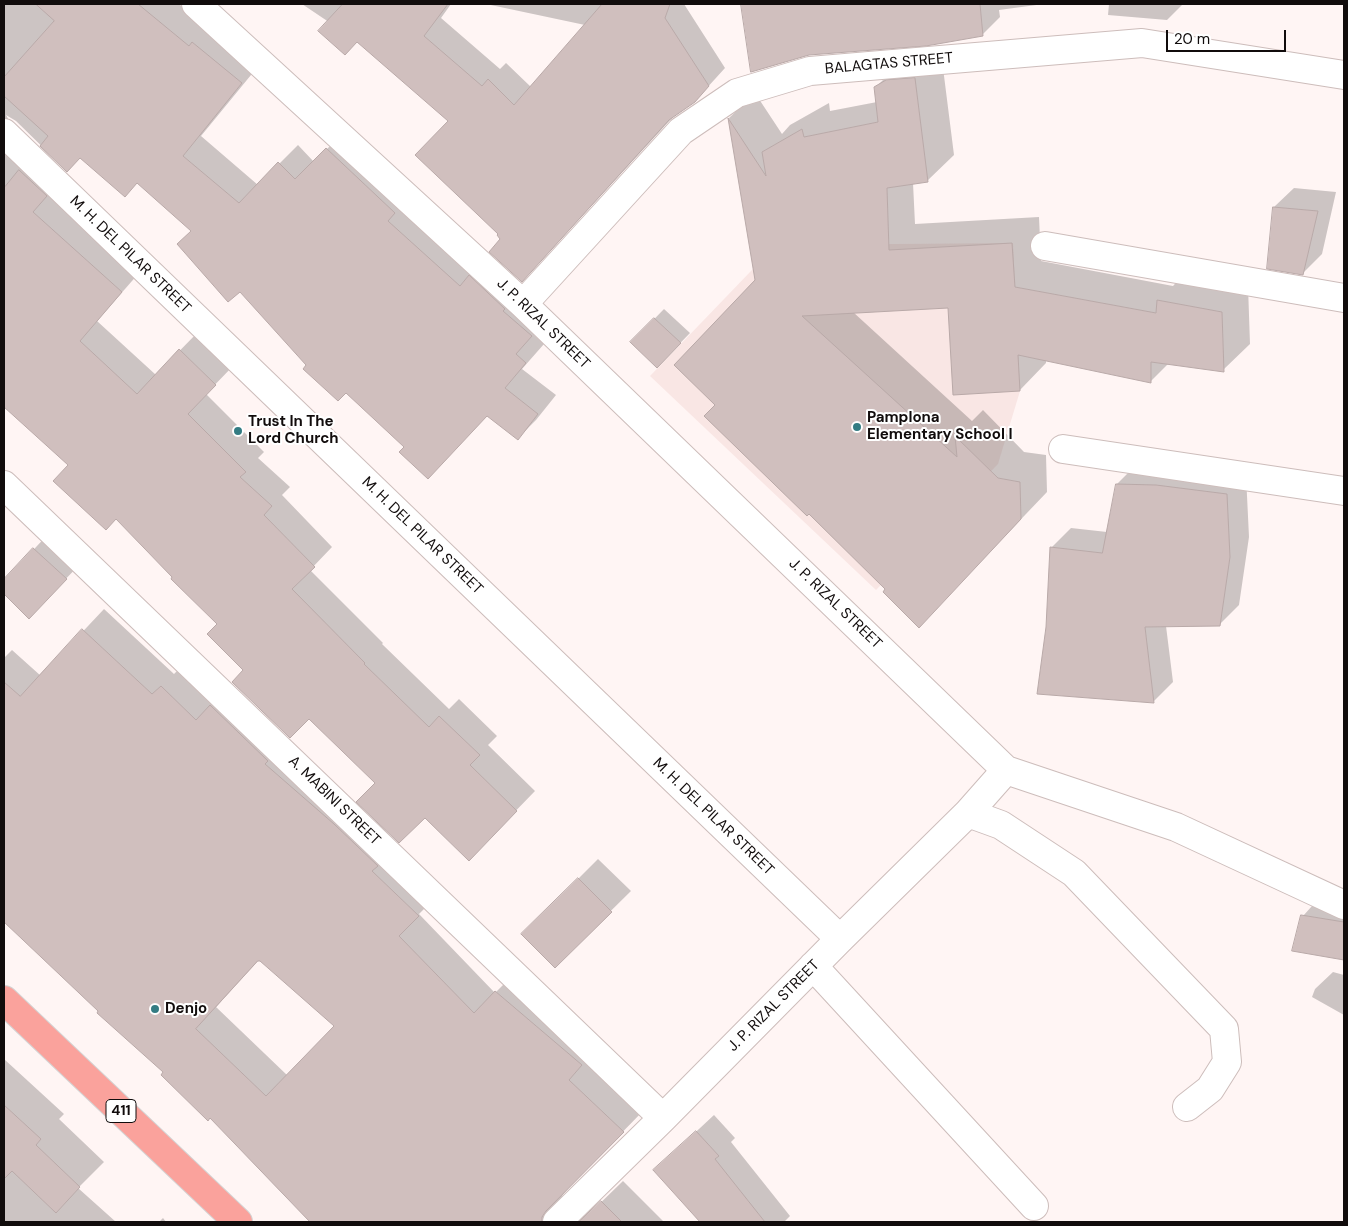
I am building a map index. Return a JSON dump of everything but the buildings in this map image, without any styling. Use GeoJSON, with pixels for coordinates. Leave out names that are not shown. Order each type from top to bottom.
{"type":"FeatureCollection","features":[{"type":"Feature","properties":{"kind":"highway","name":"411"},"geometry":{"type":"LineString","coordinates":[[4,1000],[238,1222]]}},
{"type":"Feature","properties":{"kind":"street","name":"J. P. RIZAL STREET"},"geometry":{"type":"LineString","coordinates":[[196,4],[523,304],[1006,770],[968,813],[813,966],[664,1118],[556,1222]]}},
{"type":"Feature","properties":{"kind":"street","name":"BALAGTAS STREET"},"geometry":{"type":"LineString","coordinates":[[523,304],[681,131],[737,93],[810,71],[1142,43],[1344,75]]}},
{"type":"Feature","properties":{"kind":"street","name":"M. H. DEL PILAR STREET"},"geometry":{"type":"LineString","coordinates":[[4,133],[840,939]]}},
{"type":"Feature","properties":{"kind":"street"},"geometry":{"type":"LineString","coordinates":[[1045,246],[1344,298]]}},
{"type":"Feature","properties":{"kind":"street"},"geometry":{"type":"LineString","coordinates":[[1063,449],[1344,491]]}},
{"type":"Feature","properties":{"kind":"street","name":"A. MABINI STREET"},"geometry":{"type":"LineString","coordinates":[[4,485],[664,1118]]}},
{"type":"Feature","properties":{"kind":"street"},"geometry":{"type":"LineString","coordinates":[[1006,770],[1176,827],[1344,904]]}},
{"type":"Feature","properties":{"kind":"street"},"geometry":{"type":"LineString","coordinates":[[968,813],[1001,825],[1074,872],[1224,1029],[1227,1062],[1210,1089],[1187,1107]]}},
{"type":"Feature","properties":{"kind":"street"},"geometry":{"type":"LineString","coordinates":[[813,966],[1034,1206]]}},
{"type":"Feature","properties":{"kind":"shaded area","name":"Pamplona Elementary School I"},"geometry":{"type":"Polygon","coordinates":[[[1013,243],[1020,391],[998,464],[876,590],[650,376],[776,245],[1013,243]]]}},
{"type":"Feature","properties":{"kind":"place","name":"Pamplona Elementary School I"},"geometry":{"type":"Point","coordinates":[857,427]}},
{"type":"Feature","properties":{"kind":"place","name":"Trust In The Lord Church"},"geometry":{"type":"Point","coordinates":[238,431]}},
{"type":"Feature","properties":{"kind":"place","name":"Denjo"},"geometry":{"type":"Point","coordinates":[155,1009]}}]}
